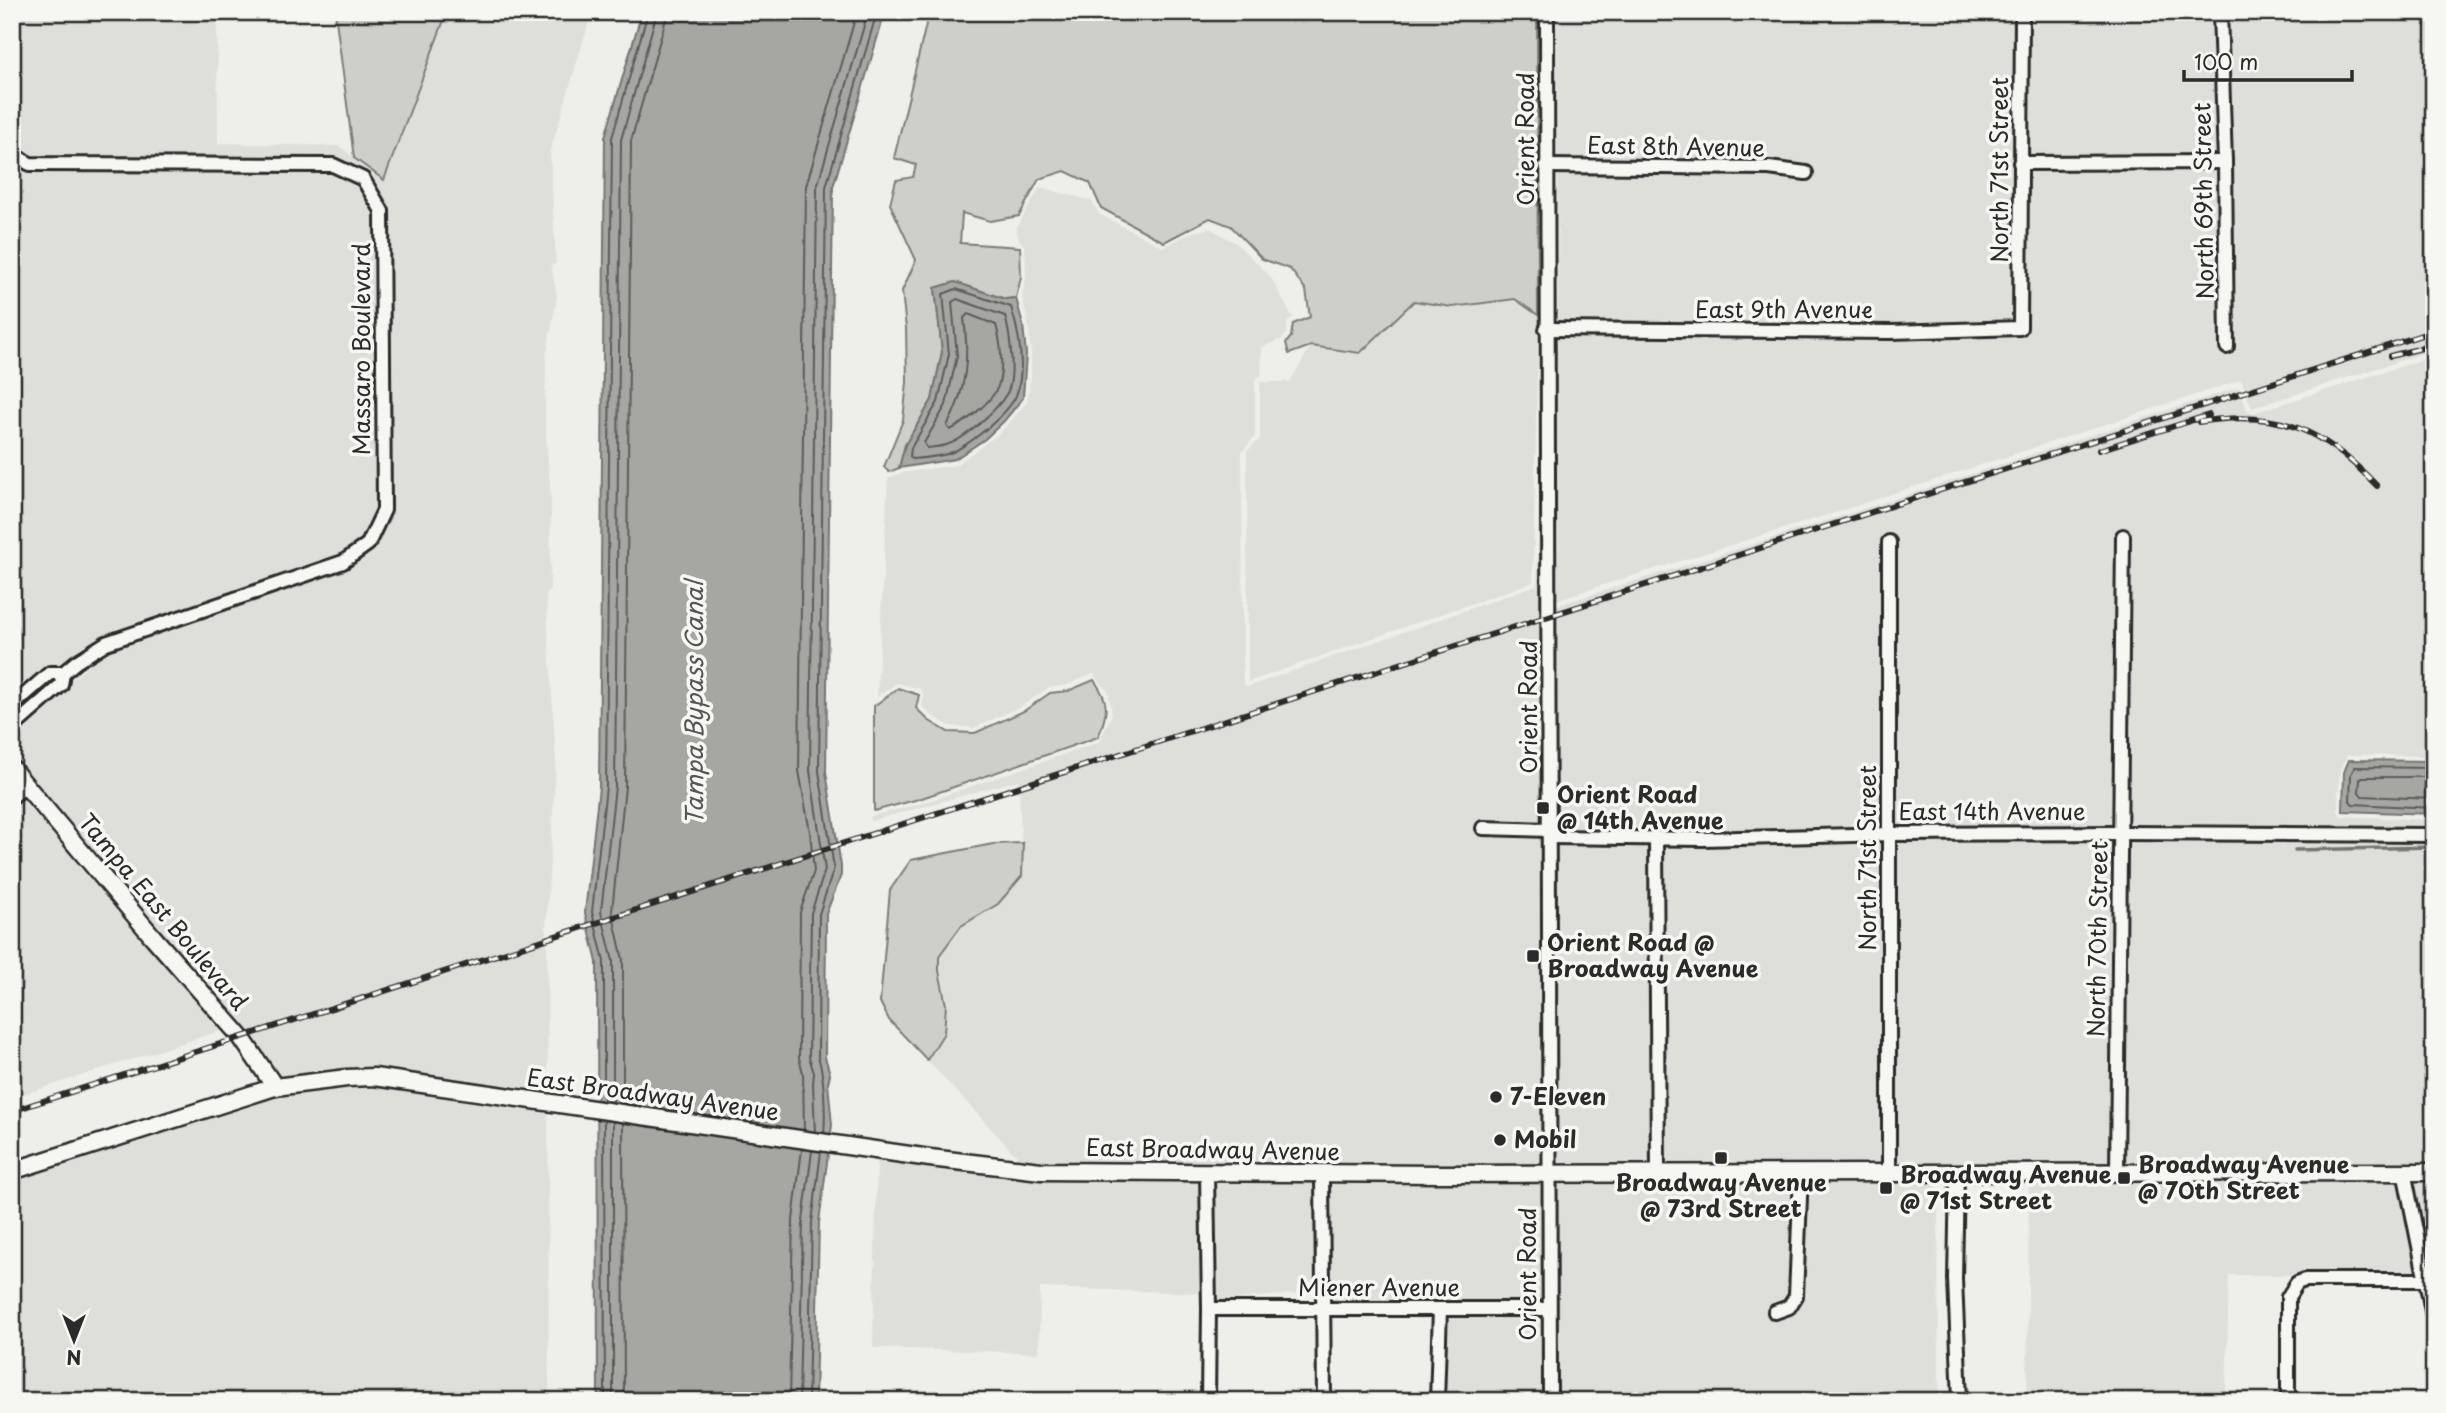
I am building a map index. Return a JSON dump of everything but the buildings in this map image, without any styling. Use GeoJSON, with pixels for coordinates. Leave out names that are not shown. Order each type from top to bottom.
{"type":"FeatureCollection","features":[{"type":"Feature","properties":{"kind":"main road","name":"Tampa East Boulevard"},"geometry":{"type":"LineString","coordinates":[[12,769],[241,1037],[275,1087]]}},
{"type":"Feature","properties":{"kind":"main road","name":"East Broadway Avenue"},"geometry":{"type":"LineString","coordinates":[[12,1171],[275,1087],[374,1077],[847,1146],[1041,1171],[1322,1174],[2434,1172]]}},
{"type":"Feature","properties":{"kind":"street","name":"Orient Road"},"geometry":{"type":"LineString","coordinates":[[1547,12],[1550,1401]]}},
{"type":"Feature","properties":{"kind":"street","name":"North 71st Street"},"geometry":{"type":"LineString","coordinates":[[2021,328],[2022,12]]}},
{"type":"Feature","properties":{"kind":"street","name":"North 69th Street"},"geometry":{"type":"LineString","coordinates":[[2220,12],[2227,347]]}},
{"type":"Feature","properties":{"kind":"street","name":"Massaro Boulevard"},"geometry":{"type":"LineString","coordinates":[[12,154],[30,164],[333,165],[363,179],[382,211],[384,510],[368,544],[343,562],[106,643],[63,673],[50,673],[12,706]]}},
{"type":"Feature","properties":{"kind":"street"},"geometry":{"type":"LineString","coordinates":[[2020,163],[2225,162]]}},
{"type":"Feature","properties":{"kind":"street","name":"East 8th Avenue"},"geometry":{"type":"LineString","coordinates":[[1546,166],[1769,168],[1805,173]]}},
{"type":"Feature","properties":{"kind":"street","name":"East 9th Avenue"},"geometry":{"type":"LineString","coordinates":[[1546,329],[1891,332],[2021,328]]}},
{"type":"Feature","properties":{"kind":"street","name":"North 70th Street"},"geometry":{"type":"LineString","coordinates":[[2117,1174],[2123,536]]}},
{"type":"Feature","properties":{"kind":"street","name":"North 71st Street"},"geometry":{"type":"LineString","coordinates":[[1889,542],[1889,1173]]}},
{"type":"Feature","properties":{"kind":"street","name":"Massaro Boulevard"},"geometry":{"type":"LineString","coordinates":[[12,728],[61,685],[63,673]]}},
{"type":"Feature","properties":{"kind":"street"},"geometry":{"type":"LineString","coordinates":[[12,797],[26,785]]}},
{"type":"Feature","properties":{"kind":"street","name":"East 14th Avenue"},"geometry":{"type":"LineString","coordinates":[[1483,828],[1702,839],[1890,834],[2434,835]]}},
{"type":"Feature","properties":{"kind":"street"},"geometry":{"type":"LineString","coordinates":[[1656,838],[1658,1174]]}},
{"type":"Feature","properties":{"kind":"street"},"geometry":{"type":"LineString","coordinates":[[2404,1171],[2434,1321]]}},
{"type":"Feature","properties":{"kind":"street"},"geometry":{"type":"LineString","coordinates":[[1207,1172],[1208,1401]]}},
{"type":"Feature","properties":{"kind":"street"},"geometry":{"type":"LineString","coordinates":[[1775,1312],[1789,1307],[1797,1296],[1801,1173]]}},
{"type":"Feature","properties":{"kind":"street"},"geometry":{"type":"LineString","coordinates":[[1322,1174],[1324,1401]]}},
{"type":"Feature","properties":{"kind":"street"},"geometry":{"type":"LineString","coordinates":[[1957,1174],[1955,1279],[1960,1401]]}},
{"type":"Feature","properties":{"kind":"street"},"geometry":{"type":"LineString","coordinates":[[2288,1401],[2288,1297],[2297,1283],[2305,1280],[2424,1280]]}},
{"type":"Feature","properties":{"kind":"street","name":"Miener Avenue"},"geometry":{"type":"LineString","coordinates":[[1209,1309],[1549,1309]]}},
{"type":"Feature","properties":{"kind":"street"},"geometry":{"type":"LineString","coordinates":[[1437,1401],[1440,1309]]}},
{"type":"Feature","properties":{"kind":"shaded area"},"geometry":{"type":"Polygon","coordinates":[[[12,12],[217,12],[218,143],[339,146],[384,180],[447,12],[592,12],[550,152],[556,264],[551,265],[557,296],[546,358],[545,418],[551,502],[550,589],[546,595],[556,761],[546,930],[548,1096],[391,1074],[279,1080],[12,760],[12,730],[108,649],[345,568],[371,549],[389,513],[387,208],[368,175],[333,158],[31,157],[12,147],[12,12]]]}},
{"type":"Feature","properties":{"kind":"shaded area"},"geometry":{"type":"Polygon","coordinates":[[[335,12],[447,12],[384,180],[354,158],[335,12]]]}},
{"type":"Feature","properties":{"kind":"shaded area"},"geometry":{"type":"Polygon","coordinates":[[[929,12],[1537,12],[1538,315],[1515,299],[1452,307],[1414,301],[1360,353],[1311,346],[1289,354],[1286,343],[1291,337],[1293,324],[1310,317],[1306,290],[1290,269],[1262,259],[1231,226],[1210,218],[1164,242],[1101,208],[1090,183],[1065,171],[1039,179],[1019,216],[990,221],[962,213],[960,243],[1020,247],[1021,277],[1016,298],[1005,299],[955,282],[935,288],[942,352],[932,400],[905,445],[899,468],[889,472],[884,467],[903,420],[907,382],[902,291],[916,260],[890,204],[896,180],[913,177],[916,165],[894,158],[929,12]]]}},
{"type":"Feature","properties":{"kind":"shaded area"},"geometry":{"type":"Polygon","coordinates":[[[1557,12],[2434,12],[2434,350],[2252,408],[2241,380],[1840,511],[1549,602],[1558,325],[1557,12]]]}},
{"type":"Feature","properties":{"kind":"shaded area"},"geometry":{"type":"Polygon","coordinates":[[[12,161],[30,170],[332,171],[359,184],[376,213],[378,508],[363,539],[341,556],[104,637],[12,714],[12,161]]]}},
{"type":"Feature","properties":{"kind":"shaded area"},"geometry":{"type":"Polygon","coordinates":[[[1040,187],[1092,201],[1099,214],[1163,247],[1193,232],[1209,228],[1236,243],[1270,276],[1293,318],[1288,321],[1286,334],[1282,339],[1262,347],[1261,376],[1257,377],[1255,382],[1255,437],[1242,451],[1243,682],[1247,687],[1537,585],[1541,441],[1544,823],[1478,822],[1478,834],[1544,836],[1543,1168],[1207,1166],[1206,1162],[1070,1165],[1023,1163],[927,1060],[944,1033],[946,1005],[939,971],[939,956],[961,926],[998,904],[1022,876],[1019,780],[871,821],[871,816],[920,804],[1099,742],[1112,714],[1108,691],[1093,674],[1067,685],[1048,688],[1022,706],[974,728],[950,726],[931,715],[922,706],[924,695],[920,689],[897,683],[877,697],[888,478],[901,473],[956,465],[1000,433],[1027,402],[1031,353],[1022,296],[1026,277],[1025,247],[1016,229],[1040,187]]]}},
{"type":"Feature","properties":{"kind":"shaded area"},"geometry":{"type":"Polygon","coordinates":[[[1515,299],[1538,315],[1533,582],[1248,682],[1247,451],[1260,439],[1260,382],[1290,382],[1311,346],[1360,353],[1414,301],[1452,307],[1515,299]]]}},
{"type":"Feature","properties":{"kind":"shaded area"},"geometry":{"type":"Polygon","coordinates":[[[2434,356],[2434,756],[2347,755],[2340,770],[2338,811],[2341,816],[2434,820],[2434,829],[2127,826],[2129,530],[2118,530],[2115,826],[1895,827],[1895,536],[1884,536],[1884,827],[1702,832],[1556,830],[1555,606],[2239,387],[2248,412],[2253,413],[2434,356]]]}},
{"type":"Feature","properties":{"kind":"shaded area"},"geometry":{"type":"Polygon","coordinates":[[[1094,680],[1103,695],[1106,708],[1098,737],[919,799],[874,811],[874,706],[898,688],[919,695],[916,708],[928,720],[948,732],[975,733],[1024,711],[1050,693],[1068,691],[1094,680]]]}},
{"type":"Feature","properties":{"kind":"shaded area"},"geometry":{"type":"Polygon","coordinates":[[[25,794],[226,1029],[12,1098],[12,805],[25,794]]]}},
{"type":"Feature","properties":{"kind":"shaded area"},"geometry":{"type":"Polygon","coordinates":[[[2115,839],[2111,1168],[1895,1166],[1895,840],[2115,839]]]}},
{"type":"Feature","properties":{"kind":"shaded area"},"geometry":{"type":"Polygon","coordinates":[[[2127,839],[2434,842],[2434,1165],[2408,1163],[2122,1168],[2127,839]]]}},
{"type":"Feature","properties":{"kind":"shaded area"},"geometry":{"type":"Polygon","coordinates":[[[1884,840],[1884,1166],[1664,1168],[1662,844],[1884,840]]]}},
{"type":"Feature","properties":{"kind":"shaded area"},"geometry":{"type":"Polygon","coordinates":[[[1023,843],[1022,876],[998,904],[961,926],[939,956],[939,971],[946,1005],[944,1033],[927,1060],[889,1020],[880,1002],[890,890],[911,860],[993,844],[1023,843]]]}},
{"type":"Feature","properties":{"kind":"shaded area"},"geometry":{"type":"Polygon","coordinates":[[[1556,843],[1650,844],[1652,1168],[1554,1168],[1556,843]]]}},
{"type":"Feature","properties":{"kind":"shaded area"},"geometry":{"type":"Polygon","coordinates":[[[374,1084],[548,1109],[549,1401],[12,1401],[12,1178],[273,1095],[374,1084]]]}},
{"type":"Feature","properties":{"kind":"shaded area"},"geometry":{"type":"Polygon","coordinates":[[[877,1157],[1201,1179],[1203,1293],[1040,1288],[1039,1353],[873,1348],[877,1157]]]}},
{"type":"Feature","properties":{"kind":"shaded area"},"geometry":{"type":"Polygon","coordinates":[[[2399,1177],[2417,1274],[2229,1275],[2226,1401],[2027,1401],[2029,1180],[2399,1177]]]}},
{"type":"Feature","properties":{"kind":"shaded area"},"geometry":{"type":"Polygon","coordinates":[[[2411,1178],[2434,1178],[2434,1276],[2430,1276],[2411,1178]]]}},
{"type":"Feature","properties":{"kind":"shaded area"},"geometry":{"type":"Polygon","coordinates":[[[1213,1179],[1316,1181],[1319,1303],[1315,1303],[1314,1292],[1215,1301],[1213,1179]]]}},
{"type":"Feature","properties":{"kind":"shaded area"},"geometry":{"type":"Polygon","coordinates":[[[1795,1180],[1791,1294],[1785,1302],[1768,1308],[1772,1320],[1791,1314],[1802,1297],[1807,1180],[1938,1180],[1939,1401],[1556,1401],[1554,1181],[1795,1180]]]}},
{"type":"Feature","properties":{"kind":"shaded area"},"geometry":{"type":"Polygon","coordinates":[[[1328,1181],[1543,1181],[1543,1303],[1330,1303],[1328,1181]]]}},
{"type":"Feature","properties":{"kind":"shaded area"},"geometry":{"type":"Polygon","coordinates":[[[1445,1316],[1543,1316],[1544,1401],[1443,1401],[1445,1316]]]}},
{"type":"Feature","properties":{"kind":"water","name":"Tampa Bypass Canal"},"geometry":{"type":"Polygon","coordinates":[[[642,12],[885,12],[833,187],[826,772],[841,875],[826,914],[825,1057],[830,1074],[828,1083],[832,1125],[819,1222],[815,1401],[598,1401],[597,962],[585,913],[599,787],[605,137],[642,12]]]}},
{"type":"Feature","properties":{"kind":"water"},"geometry":{"type":"Polygon","coordinates":[[[955,282],[1005,299],[1016,298],[1023,325],[1026,354],[1023,398],[985,439],[955,459],[899,468],[905,445],[932,400],[942,352],[935,288],[955,282]]]}},
{"type":"Feature","properties":{"kind":"water"},"geometry":{"type":"Polygon","coordinates":[[[2349,760],[2434,761],[2434,814],[2343,811],[2344,772],[2349,760]]]}},
{"type":"Feature","properties":{"kind":"waterway"},"geometry":{"type":"LineString","coordinates":[[2295,850],[2434,847]]}},
{"type":"Feature","properties":{"kind":"railway"},"geometry":{"type":"LineString","coordinates":[[12,1111],[2434,331]]}},
{"type":"Feature","properties":{"kind":"railway"},"geometry":{"type":"LineString","coordinates":[[2390,356],[2434,345]]}},
{"type":"Feature","properties":{"kind":"railway"},"geometry":{"type":"LineString","coordinates":[[2099,450],[2209,415]]}},
{"type":"Feature","properties":{"kind":"railway"},"geometry":{"type":"LineString","coordinates":[[2199,422],[2253,419],[2297,428],[2338,450],[2377,486]]}},
{"type":"Feature","properties":{"kind":"place","name":"Orient Road @ 14th Avenue"},"geometry":{"type":"Point","coordinates":[1543,808]}},
{"type":"Feature","properties":{"kind":"place","name":"Orient Road @ Broadway Avenue"},"geometry":{"type":"Point","coordinates":[1533,956]}},
{"type":"Feature","properties":{"kind":"place","name":"7-Eleven"},"geometry":{"type":"Point","coordinates":[1496,1097]}},
{"type":"Feature","properties":{"kind":"place","name":"Mobil"},"geometry":{"type":"Point","coordinates":[1500,1140]}},
{"type":"Feature","properties":{"kind":"place","name":"Broadway Avenue @ 73rd Street"},"geometry":{"type":"Point","coordinates":[1721,1158]}},
{"type":"Feature","properties":{"kind":"place","name":"Broadway Avenue @ 70th Street"},"geometry":{"type":"Point","coordinates":[2124,1178]}},
{"type":"Feature","properties":{"kind":"place","name":"Broadway Avenue @ 71st Street"},"geometry":{"type":"Point","coordinates":[1886,1188]}}]}
